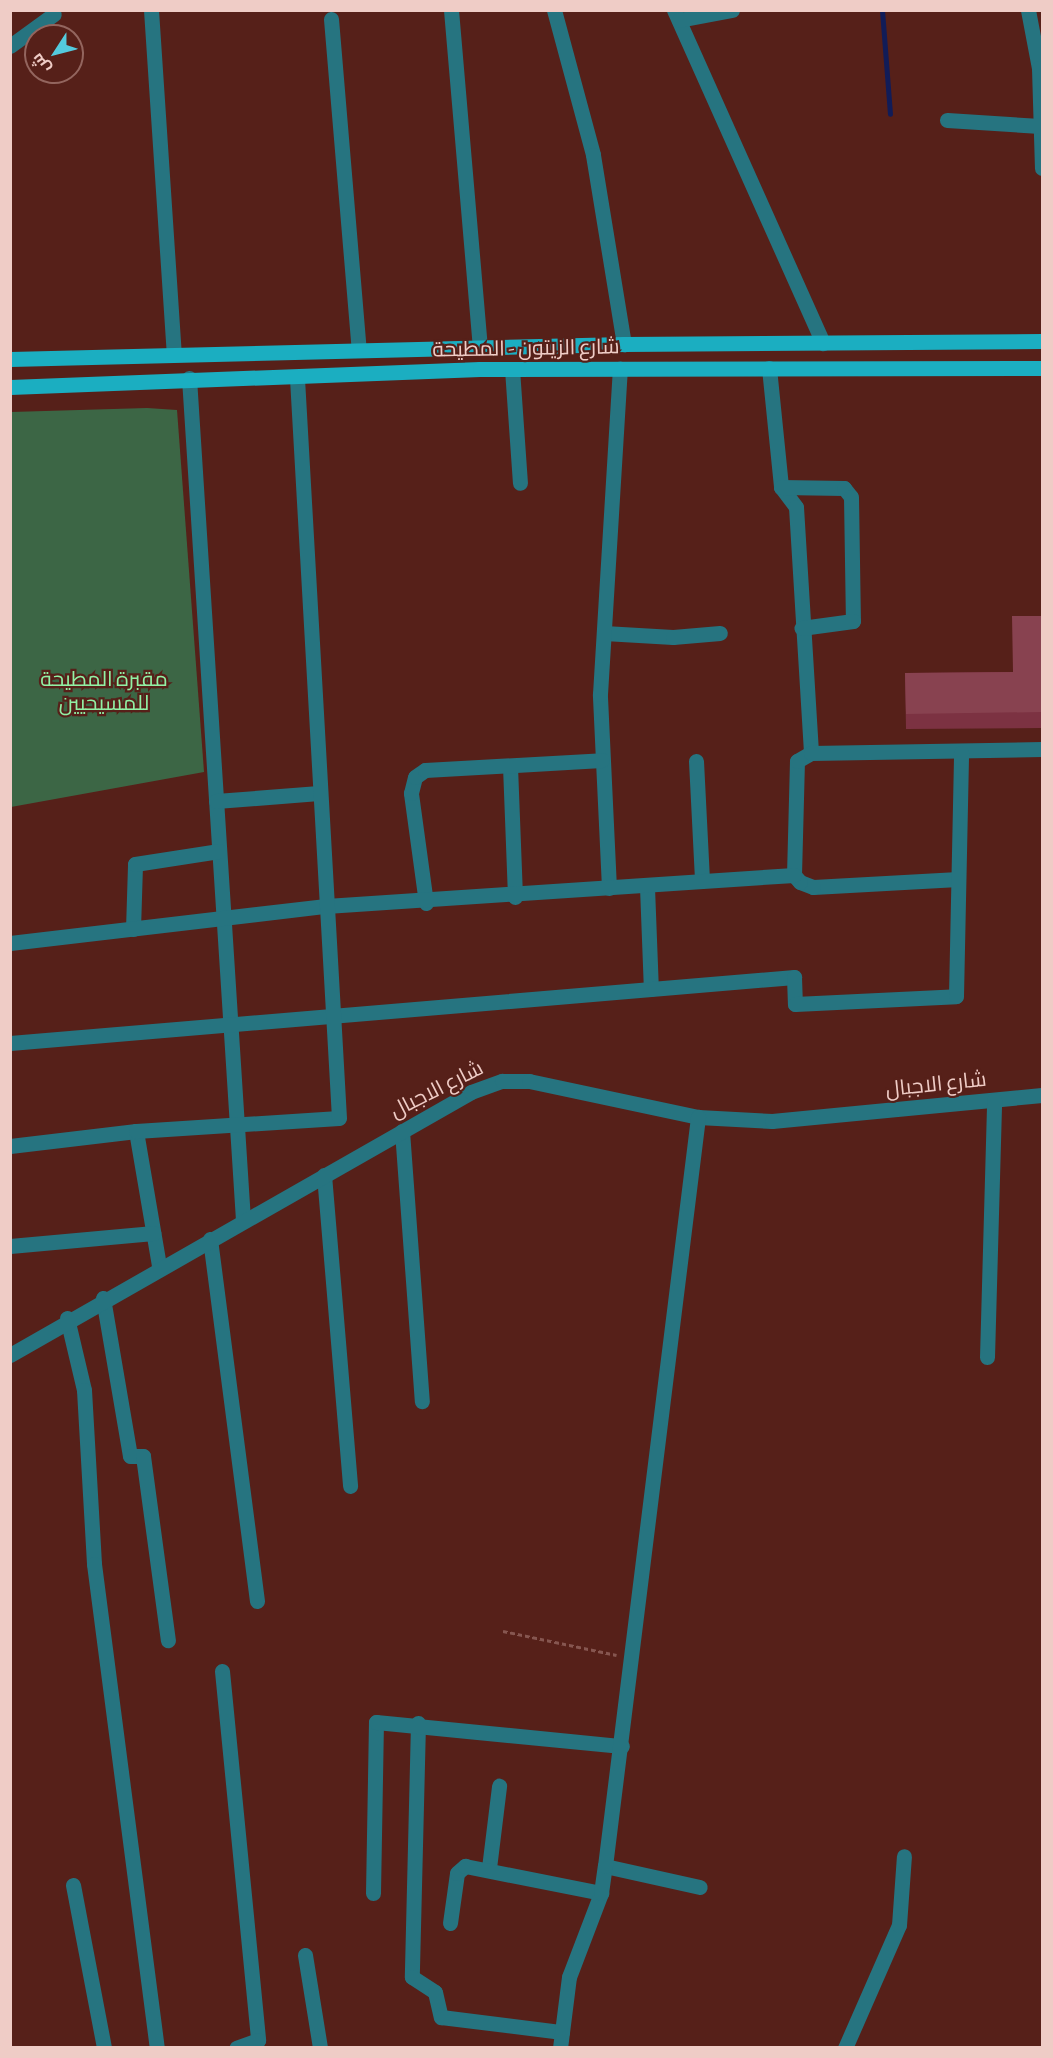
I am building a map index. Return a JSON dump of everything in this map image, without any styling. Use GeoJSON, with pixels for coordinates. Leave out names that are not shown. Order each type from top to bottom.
{"type":"FeatureCollection","features":[{"type":"Feature","properties":{"kind":"main road","name":"شارع الزيتون - المطيحة"},"geometry":{"type":"LineString","coordinates":[[10,359],[174,353],[624,344],[1042,341]]}},
{"type":"Feature","properties":{"kind":"main road","name":"شارع الزيتون - المطيحة"},"geometry":{"type":"LineString","coordinates":[[10,387],[189,378],[297,378],[512,369],[1042,368]]}},
{"type":"Feature","properties":{"kind":"street"},"geometry":{"type":"LineString","coordinates":[[152,10],[174,353]]}},
{"type":"Feature","properties":{"kind":"street"},"geometry":{"type":"LineString","coordinates":[[451,10],[480,348]]}},
{"type":"Feature","properties":{"kind":"street"},"geometry":{"type":"LineString","coordinates":[[554,10],[593,155],[624,344]]}},
{"type":"Feature","properties":{"kind":"street"},"geometry":{"type":"LineString","coordinates":[[732,10],[676,15],[823,343]]}},
{"type":"Feature","properties":{"kind":"street"},"geometry":{"type":"LineString","coordinates":[[1028,10],[1039,68],[1042,168]]}},
{"type":"Feature","properties":{"kind":"street"},"geometry":{"type":"LineString","coordinates":[[10,46],[54,14]]}},
{"type":"Feature","properties":{"kind":"street"},"geometry":{"type":"LineString","coordinates":[[331,19],[359,350]]}},
{"type":"Feature","properties":{"kind":"street"},"geometry":{"type":"LineString","coordinates":[[947,120],[1040,126]]}},
{"type":"Feature","properties":{"kind":"street"},"geometry":{"type":"LineString","coordinates":[[512,369],[520,483]]}},
{"type":"Feature","properties":{"kind":"street"},"geometry":{"type":"LineString","coordinates":[[609,888],[602,760],[604,633],[620,369]]}},
{"type":"Feature","properties":{"kind":"street"},"geometry":{"type":"LineString","coordinates":[[769,369],[781,486],[796,507],[801,628],[811,753]]}},
{"type":"Feature","properties":{"kind":"street"},"geometry":{"type":"LineString","coordinates":[[189,378],[223,920],[239,1128],[243,1221]]}},
{"type":"Feature","properties":{"kind":"street"},"geometry":{"type":"LineString","coordinates":[[10,1146],[136,1131],[239,1128],[339,1118],[335,1014],[319,793],[297,378]]}},
{"type":"Feature","properties":{"kind":"street"},"geometry":{"type":"LineString","coordinates":[[781,486],[844,488],[851,497],[853,621],[801,628]]}},
{"type":"Feature","properties":{"kind":"street"},"geometry":{"type":"LineString","coordinates":[[604,633],[673,637],[720,633]]}},
{"type":"Feature","properties":{"kind":"street"},"geometry":{"type":"LineString","coordinates":[[794,875],[797,761],[811,753],[961,753],[1042,749]]}},
{"type":"Feature","properties":{"kind":"street"},"geometry":{"type":"LineString","coordinates":[[10,1043],[794,977],[795,1004],[956,996],[961,753]]}},
{"type":"Feature","properties":{"kind":"street"},"geometry":{"type":"LineString","coordinates":[[426,903],[411,793],[416,777],[425,770],[602,760]]}},
{"type":"Feature","properties":{"kind":"street"},"geometry":{"type":"LineString","coordinates":[[696,761],[702,881]]}},
{"type":"Feature","properties":{"kind":"street"},"geometry":{"type":"LineString","coordinates":[[510,766],[515,897]]}},
{"type":"Feature","properties":{"kind":"street"},"geometry":{"type":"LineString","coordinates":[[216,801],[319,793]]}},
{"type":"Feature","properties":{"kind":"street"},"geometry":{"type":"LineString","coordinates":[[133,929],[135,864],[219,851]]}},
{"type":"Feature","properties":{"kind":"street"},"geometry":{"type":"LineString","coordinates":[[10,943],[223,920],[326,906],[426,903],[794,875],[813,887],[958,879]]}},
{"type":"Feature","properties":{"kind":"street"},"geometry":{"type":"LineString","coordinates":[[647,887],[651,989]]}},
{"type":"Feature","properties":{"kind":"street","name":"شارع الاجبال"},"geometry":{"type":"LineString","coordinates":[[10,1355],[67,1318],[159,1266],[402,1131],[502,1081],[529,1081],[698,1117],[772,1121],[1042,1095]]}},
{"type":"Feature","properties":{"kind":"street"},"geometry":{"type":"LineString","coordinates":[[987,1357],[994,1100]]}},
{"type":"Feature","properties":{"kind":"street"},"geometry":{"type":"LineString","coordinates":[[418,1723],[412,1977],[435,1992],[441,2017],[561,2040],[569,1977],[601,1893],[622,1746],[698,1117]]}},
{"type":"Feature","properties":{"kind":"street"},"geometry":{"type":"LineString","coordinates":[[136,1131],[159,1266]]}},
{"type":"Feature","properties":{"kind":"street"},"geometry":{"type":"LineString","coordinates":[[402,1131],[422,1401]]}},
{"type":"Feature","properties":{"kind":"street"},"geometry":{"type":"LineString","coordinates":[[324,1175],[350,1486]]}},
{"type":"Feature","properties":{"kind":"street"},"geometry":{"type":"LineString","coordinates":[[10,1246],[153,1233]]}},
{"type":"Feature","properties":{"kind":"street"},"geometry":{"type":"LineString","coordinates":[[210,1239],[257,1601]]}},
{"type":"Feature","properties":{"kind":"street"},"geometry":{"type":"LineString","coordinates":[[103,1299],[130,1456],[143,1456],[168,1640]]}},
{"type":"Feature","properties":{"kind":"street"},"geometry":{"type":"LineString","coordinates":[[67,1318],[84,1390],[94,1564],[157,2048]]}},
{"type":"Feature","properties":{"kind":"street"},"geometry":{"type":"LineString","coordinates":[[222,1671],[258,2040],[236,2048]]}},
{"type":"Feature","properties":{"kind":"street"},"geometry":{"type":"LineString","coordinates":[[373,1893],[372,1728],[382,1719],[622,1746]]}},
{"type":"Feature","properties":{"kind":"street"},"geometry":{"type":"LineString","coordinates":[[489,1868],[500,1786]]}},
{"type":"Feature","properties":{"kind":"street"},"geometry":{"type":"LineString","coordinates":[[845,2048],[899,1925],[904,1856]]}},
{"type":"Feature","properties":{"kind":"street"},"geometry":{"type":"LineString","coordinates":[[450,1923],[457,1873],[465,1866],[489,1868],[601,1893]]}},
{"type":"Feature","properties":{"kind":"street"},"geometry":{"type":"LineString","coordinates":[[605,1866],[700,1887]]}},
{"type":"Feature","properties":{"kind":"street"},"geometry":{"type":"LineString","coordinates":[[74,1885],[104,2048]]}},
{"type":"Feature","properties":{"kind":"street"},"geometry":{"type":"LineString","coordinates":[[305,1955],[320,2048]]}},
{"type":"Feature","properties":{"kind":"path"},"geometry":{"type":"LineString","coordinates":[[503,1631],[631,1658]]}},
{"type":"Feature","properties":{"kind":"green space","name":"مقبرة المطيحة للمسيحيين"},"geometry":{"type":"Polygon","coordinates":[[[147,408],[177,410],[204,772],[11,807],[11,412],[147,408]]]}},
{"type":"Feature","properties":{"kind":"building"},"geometry":{"type":"Polygon","coordinates":[[[1012,616],[1042,616],[1042,712],[906,714],[905,673],[1013,672],[1012,616]]]}},
{"type":"Feature","properties":{"kind":"waterway"},"geometry":{"type":"LineString","coordinates":[[882,10],[890,114]]}}]}
